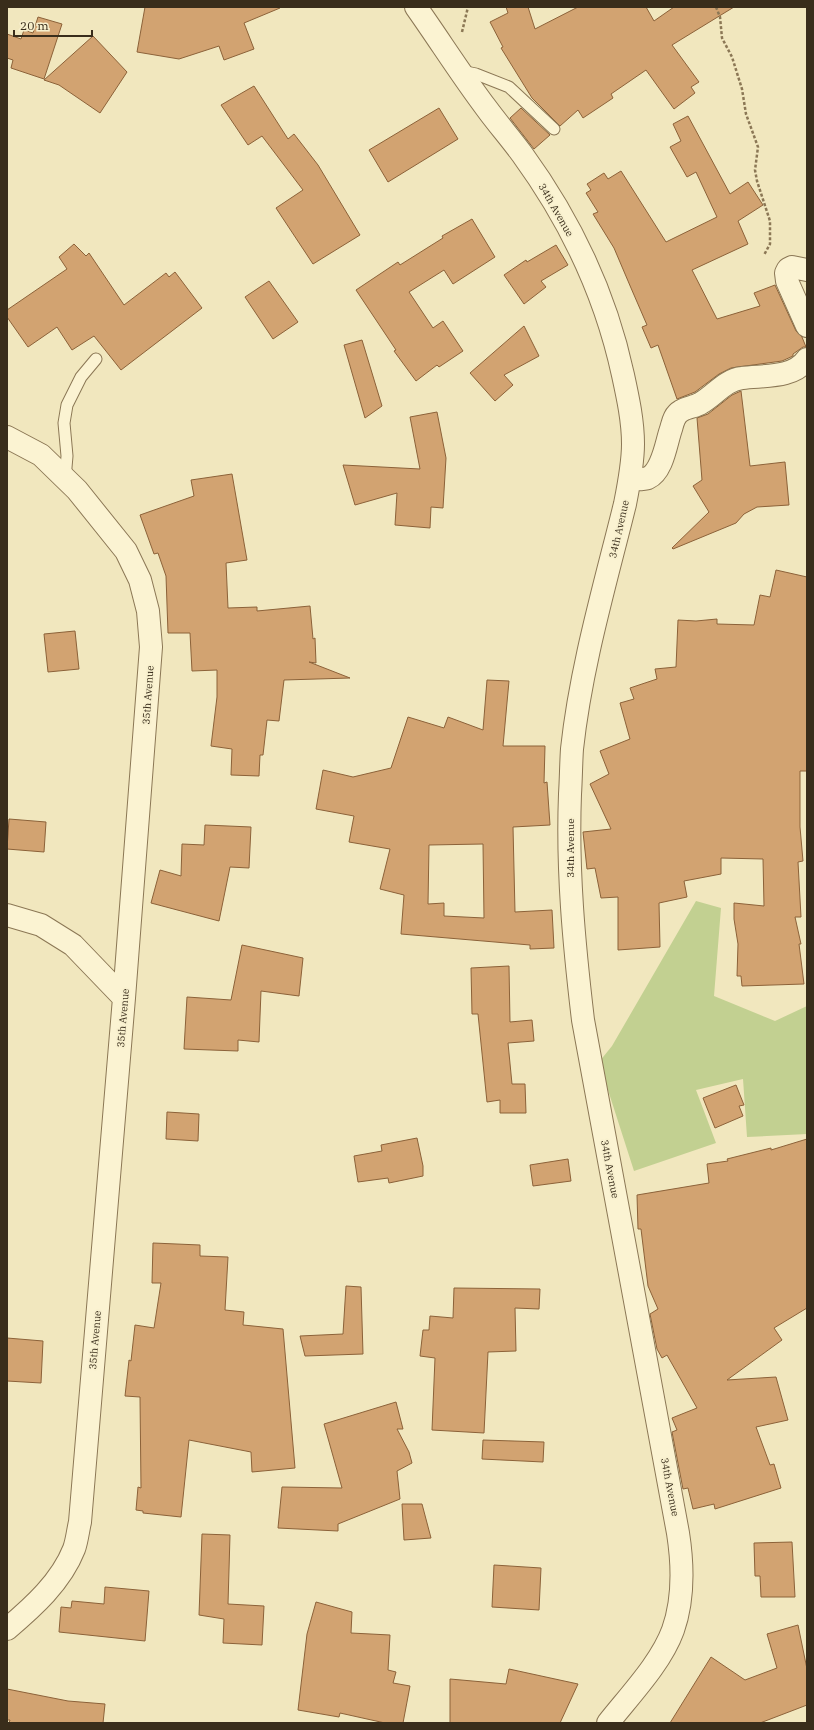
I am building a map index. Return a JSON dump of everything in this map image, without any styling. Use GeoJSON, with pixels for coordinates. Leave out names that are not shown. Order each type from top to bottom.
{"type":"FeatureCollection","features":[{"type":"Feature","properties":{"kind":"street","name":"34th Avenue"},"geometry":{"type":"LineString","coordinates":[[416,7],[486,108],[522,154],[543,185],[589,269],[606,313],[620,359],[629,406],[633,443],[626,504],[586,661],[572,750],[569,818],[570,889],[574,949],[583,1020],[677,1525],[682,1562],[681,1591],[678,1613],[673,1630],[664,1649],[643,1679],[608,1723]]}},
{"type":"Feature","properties":{"kind":"street"},"geometry":{"type":"LineString","coordinates":[[807,270],[792,267],[788,269],[786,273],[787,281],[807,326]]}},
{"type":"Feature","properties":{"kind":"street"},"geometry":{"type":"LineString","coordinates":[[630,479],[642,479],[649,477],[657,469],[674,420],[681,410],[699,404],[735,379],[782,374],[795,370],[807,359]]}},
{"type":"Feature","properties":{"kind":"street","name":"35th Avenue"},"geometry":{"type":"LineString","coordinates":[[7,437],[41,455],[65,479],[107,526],[126,552],[140,580],[148,611],[152,647],[80,1522],[74,1549],[58,1577],[34,1606],[7,1629]]}},
{"type":"Feature","properties":{"kind":"street"},"geometry":{"type":"LineString","coordinates":[[7,915],[41,925],[67,940],[124,998]]}},
{"type":"Feature","properties":{"kind":"lane"},"geometry":{"type":"LineString","coordinates":[[460,71],[476,74],[509,87],[554,129]]}},
{"type":"Feature","properties":{"kind":"lane"},"geometry":{"type":"LineString","coordinates":[[65,479],[67,456],[64,423],[67,405],[81,377],[96,359]]}},
{"type":"Feature","properties":{"kind":"path"},"geometry":{"type":"LineString","coordinates":[[716,7],[720,17],[722,38],[732,57],[742,89],[746,114],[758,147],[755,170],[770,221],[770,244],[764,255]]}},
{"type":"Feature","properties":{"kind":"green space"},"geometry":{"type":"Polygon","coordinates":[[[696,901],[721,908],[714,996],[775,1021],[807,1006],[807,1134],[747,1137],[743,1079],[696,1090],[716,1143],[634,1171],[599,1062],[612,1046],[696,901]]]}},
{"type":"Feature","properties":{"kind":"building"},"geometry":{"type":"Polygon","coordinates":[[[145,7],[280,8],[244,23],[254,49],[224,60],[219,46],[179,59],[137,52],[145,7]]]}},
{"type":"Feature","properties":{"kind":"building"},"geometry":{"type":"Polygon","coordinates":[[[506,7],[528,7],[535,29],[578,7],[646,7],[654,21],[674,7],[734,7],[672,45],[699,82],[691,87],[695,93],[674,109],[646,70],[611,94],[613,98],[583,118],[578,110],[560,126],[532,98],[501,48],[503,47],[490,22],[508,13],[506,7]]]}},
{"type":"Feature","properties":{"kind":"building"},"geometry":{"type":"Polygon","coordinates":[[[38,17],[62,24],[44,79],[11,68],[13,60],[7,58],[7,34],[21,39],[24,30],[33,33],[38,17]]]}},
{"type":"Feature","properties":{"kind":"building"},"geometry":{"type":"Polygon","coordinates":[[[93,36],[127,72],[100,113],[59,85],[44,80],[93,36]]]}},
{"type":"Feature","properties":{"kind":"building"},"geometry":{"type":"Polygon","coordinates":[[[254,86],[288,139],[294,134],[318,165],[360,235],[313,264],[276,208],[303,190],[262,136],[248,145],[221,105],[254,86]]]}},
{"type":"Feature","properties":{"kind":"building"},"geometry":{"type":"Polygon","coordinates":[[[439,108],[458,139],[388,182],[369,150],[439,108]]]}},
{"type":"Feature","properties":{"kind":"building"},"geometry":{"type":"Polygon","coordinates":[[[521,108],[550,135],[534,149],[510,118],[521,108]]]}},
{"type":"Feature","properties":{"kind":"building"},"geometry":{"type":"Polygon","coordinates":[[[688,116],[730,194],[748,182],[763,205],[738,221],[748,244],[692,270],[717,319],[760,306],[754,293],[775,285],[796,331],[802,337],[806,347],[803,347],[793,354],[793,356],[782,361],[731,368],[719,374],[695,392],[677,399],[658,345],[651,348],[642,327],[647,325],[614,248],[593,214],[598,212],[586,193],[591,190],[587,184],[604,173],[608,179],[621,171],[666,242],[717,217],[696,172],[687,177],[670,147],[681,141],[673,124],[688,116]]]}},
{"type":"Feature","properties":{"kind":"building"},"geometry":{"type":"Polygon","coordinates":[[[472,219],[495,257],[453,284],[444,270],[409,292],[433,328],[443,321],[463,351],[439,367],[437,365],[416,381],[394,351],[396,350],[356,290],[398,262],[400,265],[443,238],[442,236],[472,219]]]}},
{"type":"Feature","properties":{"kind":"building"},"geometry":{"type":"Polygon","coordinates":[[[74,244],[86,256],[89,253],[124,305],[166,273],[169,277],[175,272],[202,308],[121,370],[94,336],[72,350],[57,327],[28,347],[7,317],[7,310],[67,269],[59,257],[74,244]]]}},
{"type":"Feature","properties":{"kind":"building"},"geometry":{"type":"Polygon","coordinates":[[[556,245],[568,265],[541,281],[546,287],[524,304],[504,275],[526,260],[527,262],[556,245]]]}},
{"type":"Feature","properties":{"kind":"building"},"geometry":{"type":"Polygon","coordinates":[[[269,281],[298,322],[273,339],[245,297],[269,281]]]}},
{"type":"Feature","properties":{"kind":"building"},"geometry":{"type":"Polygon","coordinates":[[[524,326],[539,356],[504,375],[513,385],[495,401],[470,373],[524,326]]]}},
{"type":"Feature","properties":{"kind":"building"},"geometry":{"type":"Polygon","coordinates":[[[362,340],[382,406],[365,418],[344,345],[362,340]]]}},
{"type":"Feature","properties":{"kind":"building"},"geometry":{"type":"Polygon","coordinates":[[[741,391],[750,466],[785,462],[789,505],[757,507],[744,514],[736,523],[673,549],[672,548],[709,512],[693,486],[702,480],[697,418],[708,414],[732,395],[741,391]]]}},
{"type":"Feature","properties":{"kind":"building"},"geometry":{"type":"Polygon","coordinates":[[[437,412],[446,458],[443,508],[431,507],[430,528],[395,525],[397,493],[355,505],[343,465],[420,469],[410,417],[437,412]]]}},
{"type":"Feature","properties":{"kind":"building"},"geometry":{"type":"Polygon","coordinates":[[[232,474],[247,560],[226,563],[228,608],[257,607],[257,611],[310,606],[313,639],[315,638],[316,663],[309,662],[350,678],[284,680],[279,721],[267,720],[263,755],[260,755],[259,776],[231,775],[232,749],[211,746],[217,697],[217,670],[192,671],[190,633],[168,633],[166,576],[158,553],[154,554],[140,515],[194,496],[191,480],[232,474]]]}},
{"type":"Feature","properties":{"kind":"building"},"geometry":{"type":"Polygon","coordinates":[[[776,570],[807,577],[807,771],[800,771],[800,827],[803,861],[798,862],[801,917],[795,917],[801,944],[799,944],[804,984],[742,986],[741,976],[737,976],[738,944],[734,919],[734,903],[764,906],[763,859],[721,858],[721,874],[684,881],[687,897],[659,903],[660,947],[618,950],[618,897],[601,898],[595,868],[587,869],[583,832],[611,829],[590,784],[609,774],[600,751],[630,739],[620,703],[634,699],[630,688],[657,679],[655,669],[676,667],[678,620],[696,621],[717,619],[717,624],[754,625],[760,595],[770,597],[776,570]]]}},
{"type":"Feature","properties":{"kind":"building"},"geometry":{"type":"Polygon","coordinates":[[[75,631],[79,669],[48,672],[44,634],[75,631]]]}},
{"type":"Feature","properties":{"kind":"building"},"geometry":{"type":"Polygon","coordinates":[[[487,680],[509,681],[503,746],[545,746],[544,783],[547,782],[550,825],[513,827],[515,912],[552,910],[554,948],[530,949],[530,945],[401,934],[404,895],[380,889],[390,849],[349,842],[354,816],[316,809],[323,770],[353,777],[391,768],[408,717],[444,728],[448,717],[483,730],[487,680]],[[483,844],[429,845],[428,904],[444,903],[444,916],[484,918],[483,844]]]}},
{"type":"Feature","properties":{"kind":"building"},"geometry":{"type":"Polygon","coordinates":[[[9,819],[46,822],[44,852],[7,849],[9,819]]]}},
{"type":"Feature","properties":{"kind":"building"},"geometry":{"type":"Polygon","coordinates":[[[205,825],[251,827],[249,868],[230,867],[219,921],[151,903],[160,870],[181,876],[182,844],[204,845],[205,825]]]}},
{"type":"Feature","properties":{"kind":"building"},"geometry":{"type":"Polygon","coordinates":[[[242,945],[303,958],[299,996],[261,991],[259,1042],[238,1040],[238,1051],[184,1049],[187,997],[231,1000],[242,945]]]}},
{"type":"Feature","properties":{"kind":"building"},"geometry":{"type":"Polygon","coordinates":[[[509,966],[510,1022],[532,1020],[534,1041],[508,1043],[512,1084],[525,1084],[526,1113],[500,1113],[500,1100],[487,1102],[478,1014],[472,1014],[471,968],[509,966]]]}},
{"type":"Feature","properties":{"kind":"building"},"geometry":{"type":"Polygon","coordinates":[[[736,1085],[744,1105],[739,1106],[743,1116],[715,1128],[703,1098],[736,1085]]]}},
{"type":"Feature","properties":{"kind":"building"},"geometry":{"type":"Polygon","coordinates":[[[167,1112],[199,1114],[198,1141],[166,1139],[167,1112]]]}},
{"type":"Feature","properties":{"kind":"building"},"geometry":{"type":"Polygon","coordinates":[[[417,1138],[423,1166],[423,1176],[389,1183],[388,1178],[358,1182],[354,1156],[382,1151],[381,1145],[417,1138]]]}},
{"type":"Feature","properties":{"kind":"building"},"geometry":{"type":"Polygon","coordinates":[[[807,1139],[807,1308],[774,1328],[782,1340],[727,1380],[776,1377],[788,1420],[756,1427],[770,1465],[774,1464],[781,1488],[715,1509],[714,1504],[693,1509],[688,1488],[683,1489],[672,1432],[677,1430],[672,1418],[697,1408],[667,1355],[662,1358],[657,1349],[650,1314],[658,1309],[648,1286],[641,1229],[638,1229],[637,1195],[709,1183],[707,1164],[728,1161],[727,1159],[771,1148],[771,1150],[807,1139]]]}},
{"type":"Feature","properties":{"kind":"building"},"geometry":{"type":"Polygon","coordinates":[[[568,1159],[571,1181],[533,1186],[530,1165],[568,1159]]]}},
{"type":"Feature","properties":{"kind":"building"},"geometry":{"type":"Polygon","coordinates":[[[153,1243],[200,1245],[200,1256],[228,1257],[225,1310],[244,1312],[243,1325],[283,1329],[295,1468],[252,1472],[251,1452],[189,1440],[181,1517],[143,1513],[143,1511],[136,1510],[138,1487],[141,1488],[140,1397],[125,1396],[135,1325],[154,1328],[161,1283],[152,1283],[153,1243]]]}},
{"type":"Feature","properties":{"kind":"building"},"geometry":{"type":"Polygon","coordinates":[[[346,1286],[361,1287],[363,1354],[305,1356],[300,1336],[343,1334],[346,1286]]]}},
{"type":"Feature","properties":{"kind":"building"},"geometry":{"type":"Polygon","coordinates":[[[454,1288],[540,1289],[539,1309],[515,1308],[516,1351],[488,1352],[484,1433],[432,1430],[435,1358],[420,1356],[423,1330],[429,1330],[430,1316],[453,1318],[454,1288]]]}},
{"type":"Feature","properties":{"kind":"building"},"geometry":{"type":"Polygon","coordinates":[[[7,1338],[43,1341],[41,1383],[7,1381],[7,1338]]]}},
{"type":"Feature","properties":{"kind":"building"},"geometry":{"type":"Polygon","coordinates":[[[396,1402],[403,1429],[397,1429],[409,1452],[412,1463],[397,1471],[400,1499],[338,1524],[338,1531],[278,1528],[282,1487],[342,1488],[324,1424],[396,1402]]]}},
{"type":"Feature","properties":{"kind":"building"},"geometry":{"type":"Polygon","coordinates":[[[483,1440],[544,1442],[543,1462],[482,1459],[483,1440]]]}},
{"type":"Feature","properties":{"kind":"building"},"geometry":{"type":"Polygon","coordinates":[[[402,1504],[422,1504],[431,1538],[404,1540],[402,1504]]]}},
{"type":"Feature","properties":{"kind":"building"},"geometry":{"type":"Polygon","coordinates":[[[202,1534],[230,1535],[228,1604],[264,1606],[262,1645],[223,1643],[224,1619],[199,1615],[202,1534]]]}},
{"type":"Feature","properties":{"kind":"building"},"geometry":{"type":"Polygon","coordinates":[[[792,1542],[795,1597],[761,1597],[760,1576],[755,1576],[754,1543],[792,1542]]]}},
{"type":"Feature","properties":{"kind":"building"},"geometry":{"type":"Polygon","coordinates":[[[494,1565],[541,1568],[539,1610],[492,1607],[494,1565]]]}},
{"type":"Feature","properties":{"kind":"building"},"geometry":{"type":"Polygon","coordinates":[[[105,1587],[149,1591],[145,1641],[59,1632],[61,1607],[71,1608],[72,1601],[104,1604],[105,1587]]]}},
{"type":"Feature","properties":{"kind":"building"},"geometry":{"type":"Polygon","coordinates":[[[316,1602],[352,1612],[351,1633],[390,1635],[388,1670],[396,1672],[393,1683],[410,1686],[403,1723],[385,1723],[340,1713],[339,1717],[298,1710],[307,1634],[316,1602]]]}},
{"type":"Feature","properties":{"kind":"building"},"geometry":{"type":"Polygon","coordinates":[[[798,1625],[807,1669],[807,1705],[760,1723],[670,1723],[711,1657],[745,1680],[777,1668],[767,1634],[798,1625]]]}},
{"type":"Feature","properties":{"kind":"building"},"geometry":{"type":"Polygon","coordinates":[[[509,1669],[578,1684],[560,1723],[450,1723],[450,1679],[506,1684],[509,1669]]]}},
{"type":"Feature","properties":{"kind":"building"},"geometry":{"type":"Polygon","coordinates":[[[7,1689],[68,1701],[105,1704],[103,1723],[9,1723],[10,1720],[7,1720],[7,1689]]]}}]}
